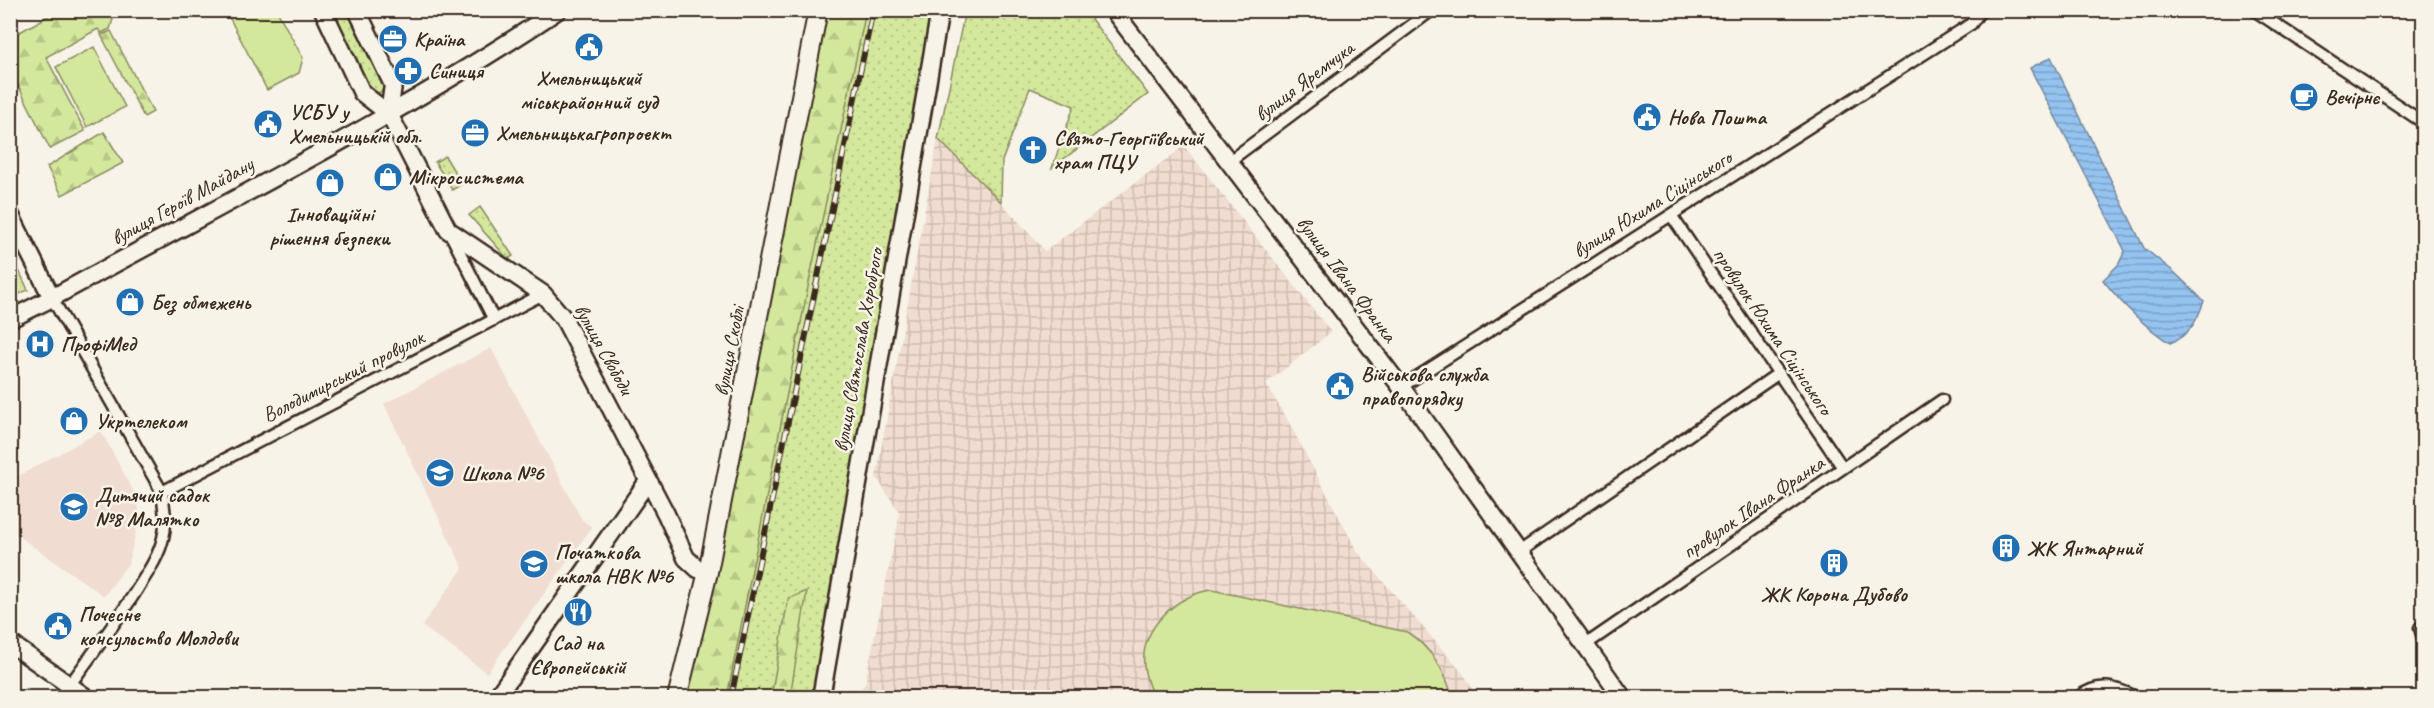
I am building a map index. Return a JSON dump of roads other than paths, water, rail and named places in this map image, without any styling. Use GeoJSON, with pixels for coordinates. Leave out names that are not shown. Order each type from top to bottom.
{"type":"FeatureCollection","features":[{"type":"Feature","properties":{"kind":"main road","name":"вулиця Скоблі"},"geometry":{"type":"LineString","coordinates":[[677,698],[708,572],[818,10]]}},
{"type":"Feature","properties":{"kind":"street","name":"вулиця Свободи"},"geometry":{"type":"LineString","coordinates":[[322,10],[362,93],[389,114],[448,230],[543,294],[570,328],[686,558],[698,569],[708,572]]}},
{"type":"Feature","properties":{"kind":"street"},"geometry":{"type":"LineString","coordinates":[[357,10],[393,85],[389,114]]}},
{"type":"Feature","properties":{"kind":"street","name":"вулиця Героїв Майдану"},"geometry":{"type":"LineString","coordinates":[[10,319],[389,114],[483,60],[558,10]]}},
{"type":"Feature","properties":{"kind":"street","name":"вулиця Святослава Хороброго"},"geometry":{"type":"LineString","coordinates":[[821,698],[940,10]]}},
{"type":"Feature","properties":{"kind":"street","name":"вулиця Івана Франка"},"geometry":{"type":"LineString","coordinates":[[1113,10],[1401,387],[1623,698]]}},
{"type":"Feature","properties":{"kind":"street","name":"вулиця Яремчука"},"geometry":{"type":"LineString","coordinates":[[1228,162],[1432,10]]}},
{"type":"Feature","properties":{"kind":"street","name":"вулиця Юхима Сіцінського"},"geometry":{"type":"LineString","coordinates":[[1401,387],[1971,24],[1981,10]]}},
{"type":"Feature","properties":{"kind":"street"},"geometry":{"type":"LineString","coordinates":[[2254,10],[2424,123]]}},
{"type":"Feature","properties":{"kind":"street"},"geometry":{"type":"LineString","coordinates":[[10,214],[52,298],[162,492],[166,519],[158,555],[127,606],[65,691]]}},
{"type":"Feature","properties":{"kind":"street","name":"провулок Юхима Сіцінського"},"geometry":{"type":"LineString","coordinates":[[1671,215],[1843,468]]}},
{"type":"Feature","properties":{"kind":"street"},"geometry":{"type":"LineString","coordinates":[[448,230],[494,320]]}},
{"type":"Feature","properties":{"kind":"street","name":"Володимирський провулок"},"geometry":{"type":"LineString","coordinates":[[162,492],[543,294]]}},
{"type":"Feature","properties":{"kind":"street"},"geometry":{"type":"LineString","coordinates":[[1519,552],[1779,374]]}},
{"type":"Feature","properties":{"kind":"street","name":"провулок Івана Франка"},"geometry":{"type":"LineString","coordinates":[[1586,645],[1942,400]]}},
{"type":"Feature","properties":{"kind":"street"},"geometry":{"type":"LineString","coordinates":[[496,698],[648,481]]}},
{"type":"Feature","properties":{"kind":"street"},"geometry":{"type":"LineString","coordinates":[[2420,628],[2424,642]]}},
{"type":"Feature","properties":{"kind":"street"},"geometry":{"type":"LineString","coordinates":[[10,644],[65,691],[87,698]]}},
{"type":"Feature","properties":{"kind":"street"},"geometry":{"type":"LineString","coordinates":[[2077,698],[2089,688],[2111,687],[2138,698]]}},
{"type":"Feature","properties":{"kind":"water"},"geometry":{"type":"Polygon","coordinates":[[[2051,57],[2144,248],[2174,272],[2204,301],[2192,326],[2177,340],[2170,343],[2152,330],[2118,298],[2103,280],[2118,265],[2125,251],[2030,68],[2051,57]]]}},
{"type":"Feature","properties":{"kind":"railway"},"geometry":{"type":"LineString","coordinates":[[731,698],[873,10]]}},
{"type":"Feature","properties":{"kind":"place","name":"Країна"},"geometry":{"type":"Point","coordinates":[393,39]}},
{"type":"Feature","properties":{"kind":"place","name":"Хмельницький міськрайонний суд"},"geometry":{"type":"Point","coordinates":[589,47]}},
{"type":"Feature","properties":{"kind":"place","name":"Синиця"},"geometry":{"type":"Point","coordinates":[408,71]}},
{"type":"Feature","properties":{"kind":"place","name":"Вечірнє"},"geometry":{"type":"Point","coordinates":[2304,97]}},
{"type":"Feature","properties":{"kind":"place","name":"Нова Пошта"},"geometry":{"type":"Point","coordinates":[1647,117]}},
{"type":"Feature","properties":{"kind":"place","name":"УСБУ у Хмельницькій обл."},"geometry":{"type":"Point","coordinates":[268,124]}},
{"type":"Feature","properties":{"kind":"place","name":"Хмельницькагропроект"},"geometry":{"type":"Point","coordinates":[475,133]}},
{"type":"Feature","properties":{"kind":"place","name":"Свято-Георгіївський храм ПЦУ"},"geometry":{"type":"Point","coordinates":[1033,150]}},
{"type":"Feature","properties":{"kind":"place","name":"Мікросистема"},"geometry":{"type":"Point","coordinates":[388,177]}},
{"type":"Feature","properties":{"kind":"place","name":"Інноваційні рішення безпеки"},"geometry":{"type":"Point","coordinates":[330,183]}},
{"type":"Feature","properties":{"kind":"place","name":"Без обмежень"},"geometry":{"type":"Point","coordinates":[130,302]}},
{"type":"Feature","properties":{"kind":"place","name":"ПрофіМед"},"geometry":{"type":"Point","coordinates":[40,344]}},
{"type":"Feature","properties":{"kind":"place","name":"Військова служба правопорядку"},"geometry":{"type":"Point","coordinates":[1340,386]}},
{"type":"Feature","properties":{"kind":"place","name":"Укртелеком"},"geometry":{"type":"Point","coordinates":[74,421]}},
{"type":"Feature","properties":{"kind":"place","name":"Школа №6"},"geometry":{"type":"Point","coordinates":[440,473]}},
{"type":"Feature","properties":{"kind":"place","name":"Дитячий садок №8 Малятко"},"geometry":{"type":"Point","coordinates":[74,507]}},
{"type":"Feature","properties":{"kind":"place","name":"ЖК Янтарний"},"geometry":{"type":"Point","coordinates":[2006,548]}},
{"type":"Feature","properties":{"kind":"place","name":"ЖК Корона Дубово"},"geometry":{"type":"Point","coordinates":[1834,563]}},
{"type":"Feature","properties":{"kind":"place","name":"Початкова школа НВК №6"},"geometry":{"type":"Point","coordinates":[534,564]}},
{"type":"Feature","properties":{"kind":"place","name":"Сад на Європейській"},"geometry":{"type":"Point","coordinates":[578,612]}},
{"type":"Feature","properties":{"kind":"place","name":"Почесне консульство Молдови"},"geometry":{"type":"Point","coordinates":[58,626]}}]}
